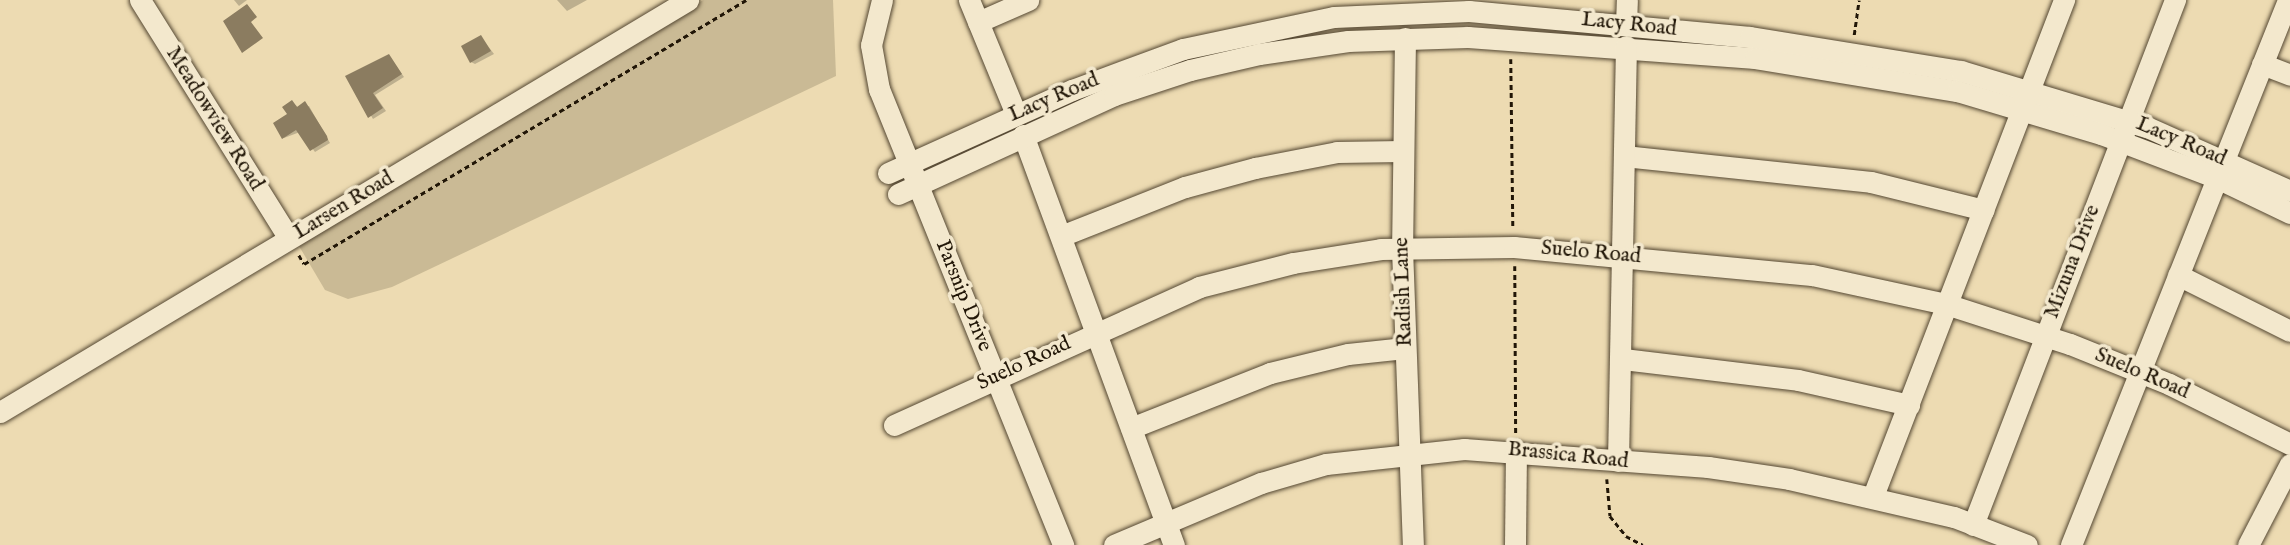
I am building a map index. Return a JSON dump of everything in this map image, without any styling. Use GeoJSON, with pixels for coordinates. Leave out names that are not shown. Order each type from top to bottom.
{"type":"FeatureCollection","features":[{"type":"Feature","properties":{"kind":"street","name":"Meadowview Road"},"geometry":{"type":"LineString","coordinates":[[139,0],[289,238]]}},
{"type":"Feature","properties":{"kind":"street","name":"Larsen Road"},"geometry":{"type":"LineString","coordinates":[[0,412],[688,0]]}},
{"type":"Feature","properties":{"kind":"street","name":"Parsnip Drive"},"geometry":{"type":"LineString","coordinates":[[881,0],[871,45],[874,66],[909,164],[1063,545]]}},
{"type":"Feature","properties":{"kind":"street"},"geometry":{"type":"LineString","coordinates":[[969,0],[1016,114]]}},
{"type":"Feature","properties":{"kind":"street"},"geometry":{"type":"LineString","coordinates":[[978,22],[1028,0]]}},
{"type":"Feature","properties":{"kind":"street"},"geometry":{"type":"LineString","coordinates":[[1626,25],[1627,0]]}},
{"type":"Feature","properties":{"kind":"street"},"geometry":{"type":"LineString","coordinates":[[1873,496],[2032,89],[2064,0]]}},
{"type":"Feature","properties":{"kind":"street","name":"Mizuna Drive"},"geometry":{"type":"LineString","coordinates":[[1973,525],[2175,0]]}},
{"type":"Feature","properties":{"kind":"street"},"geometry":{"type":"LineString","coordinates":[[2071,545],[2288,0]]}},
{"type":"Feature","properties":{"kind":"street","name":"Lacy Road"},"geometry":{"type":"LineString","coordinates":[[888,173],[1016,114],[1183,49],[1297,23],[1400,6],[1512,13],[1891,57],[2032,89],[2128,120],[2220,169],[2290,213]]}},
{"type":"Feature","properties":{"kind":"street","name":"Lacy Road"},"geometry":{"type":"LineString","coordinates":[[898,194],[1124,91],[1210,64],[1328,43],[1405,38],[1492,37],[1755,58],[1890,79],[2024,109],[2120,141],[2290,191]]}},
{"type":"Feature","properties":{"kind":"street","name":"Radish Lane"},"geometry":{"type":"LineString","coordinates":[[1405,38],[1402,248],[1413,545]]}},
{"type":"Feature","properties":{"kind":"street"},"geometry":{"type":"LineString","coordinates":[[1614,461],[1623,359],[1626,46]]}},
{"type":"Feature","properties":{"kind":"street"},"geometry":{"type":"LineString","coordinates":[[2262,64],[2290,75]]}},
{"type":"Feature","properties":{"kind":"street"},"geometry":{"type":"LineString","coordinates":[[1023,135],[1174,545]]}},
{"type":"Feature","properties":{"kind":"street"},"geometry":{"type":"LineString","coordinates":[[1061,236],[1185,187],[1255,168],[1336,152],[1402,151]]}},
{"type":"Feature","properties":{"kind":"street"},"geometry":{"type":"LineString","coordinates":[[1624,156],[1871,182],[1984,210]]}},
{"type":"Feature","properties":{"kind":"street","name":"Suelo Road"},"geometry":{"type":"LineString","coordinates":[[894,425],[1095,331],[1199,287],[1250,273],[1402,248],[1514,247],[1812,275],[1946,304],[2044,335],[2141,373],[2290,444]]}},
{"type":"Feature","properties":{"kind":"street"},"geometry":{"type":"LineString","coordinates":[[2178,275],[2290,331]]}},
{"type":"Feature","properties":{"kind":"street"},"geometry":{"type":"LineString","coordinates":[[1131,428],[1270,373],[1348,354],[1405,348]]}},
{"type":"Feature","properties":{"kind":"street"},"geometry":{"type":"LineString","coordinates":[[1623,359],[1798,380],[1909,405]]}},
{"type":"Feature","properties":{"kind":"street"},"geometry":{"type":"LineString","coordinates":[[1515,545],[1516,441]]}},
{"type":"Feature","properties":{"kind":"street","name":"Brassica Road"},"geometry":{"type":"LineString","coordinates":[[1114,545],[1298,472],[1409,452],[1516,441],[1614,461],[1708,467],[1873,496],[1973,525],[2027,545]]}},
{"type":"Feature","properties":{"kind":"street"},"geometry":{"type":"LineString","coordinates":[[2248,545],[2290,464]]}},
{"type":"Feature","properties":{"kind":"path"},"geometry":{"type":"LineString","coordinates":[[289,238],[304,264],[746,0]]}},
{"type":"Feature","properties":{"kind":"path"},"geometry":{"type":"LineString","coordinates":[[1854,32],[1859,0]]}},
{"type":"Feature","properties":{"kind":"path"},"geometry":{"type":"LineString","coordinates":[[1511,60],[1513,225]]}},
{"type":"Feature","properties":{"kind":"path"},"geometry":{"type":"LineString","coordinates":[[1515,267],[1516,441]]}},
{"type":"Feature","properties":{"kind":"path"},"geometry":{"type":"LineString","coordinates":[[1614,461],[1610,516],[1626,537],[1643,545]]}},
{"type":"Feature","properties":{"kind":"shaded area"},"geometry":{"type":"Polygon","coordinates":[[[703,0],[833,0],[836,76],[392,287],[348,299],[325,290],[299,246],[703,0]]]}},
{"type":"Feature","properties":{"kind":"building"},"geometry":{"type":"Polygon","coordinates":[[[247,4],[257,17],[251,22],[263,38],[242,53],[223,21],[247,4]]]}},
{"type":"Feature","properties":{"kind":"building"},"geometry":{"type":"Polygon","coordinates":[[[481,35],[491,51],[470,63],[461,46],[481,35]]]}},
{"type":"Feature","properties":{"kind":"building"},"geometry":{"type":"Polygon","coordinates":[[[389,54],[402,74],[373,93],[383,108],[368,118],[345,76],[389,54]]]}},
{"type":"Feature","properties":{"kind":"building"},"geometry":{"type":"Polygon","coordinates":[[[292,100],[297,107],[305,101],[327,136],[328,140],[310,151],[296,130],[282,139],[273,123],[287,114],[282,107],[292,100]]]}}]}
